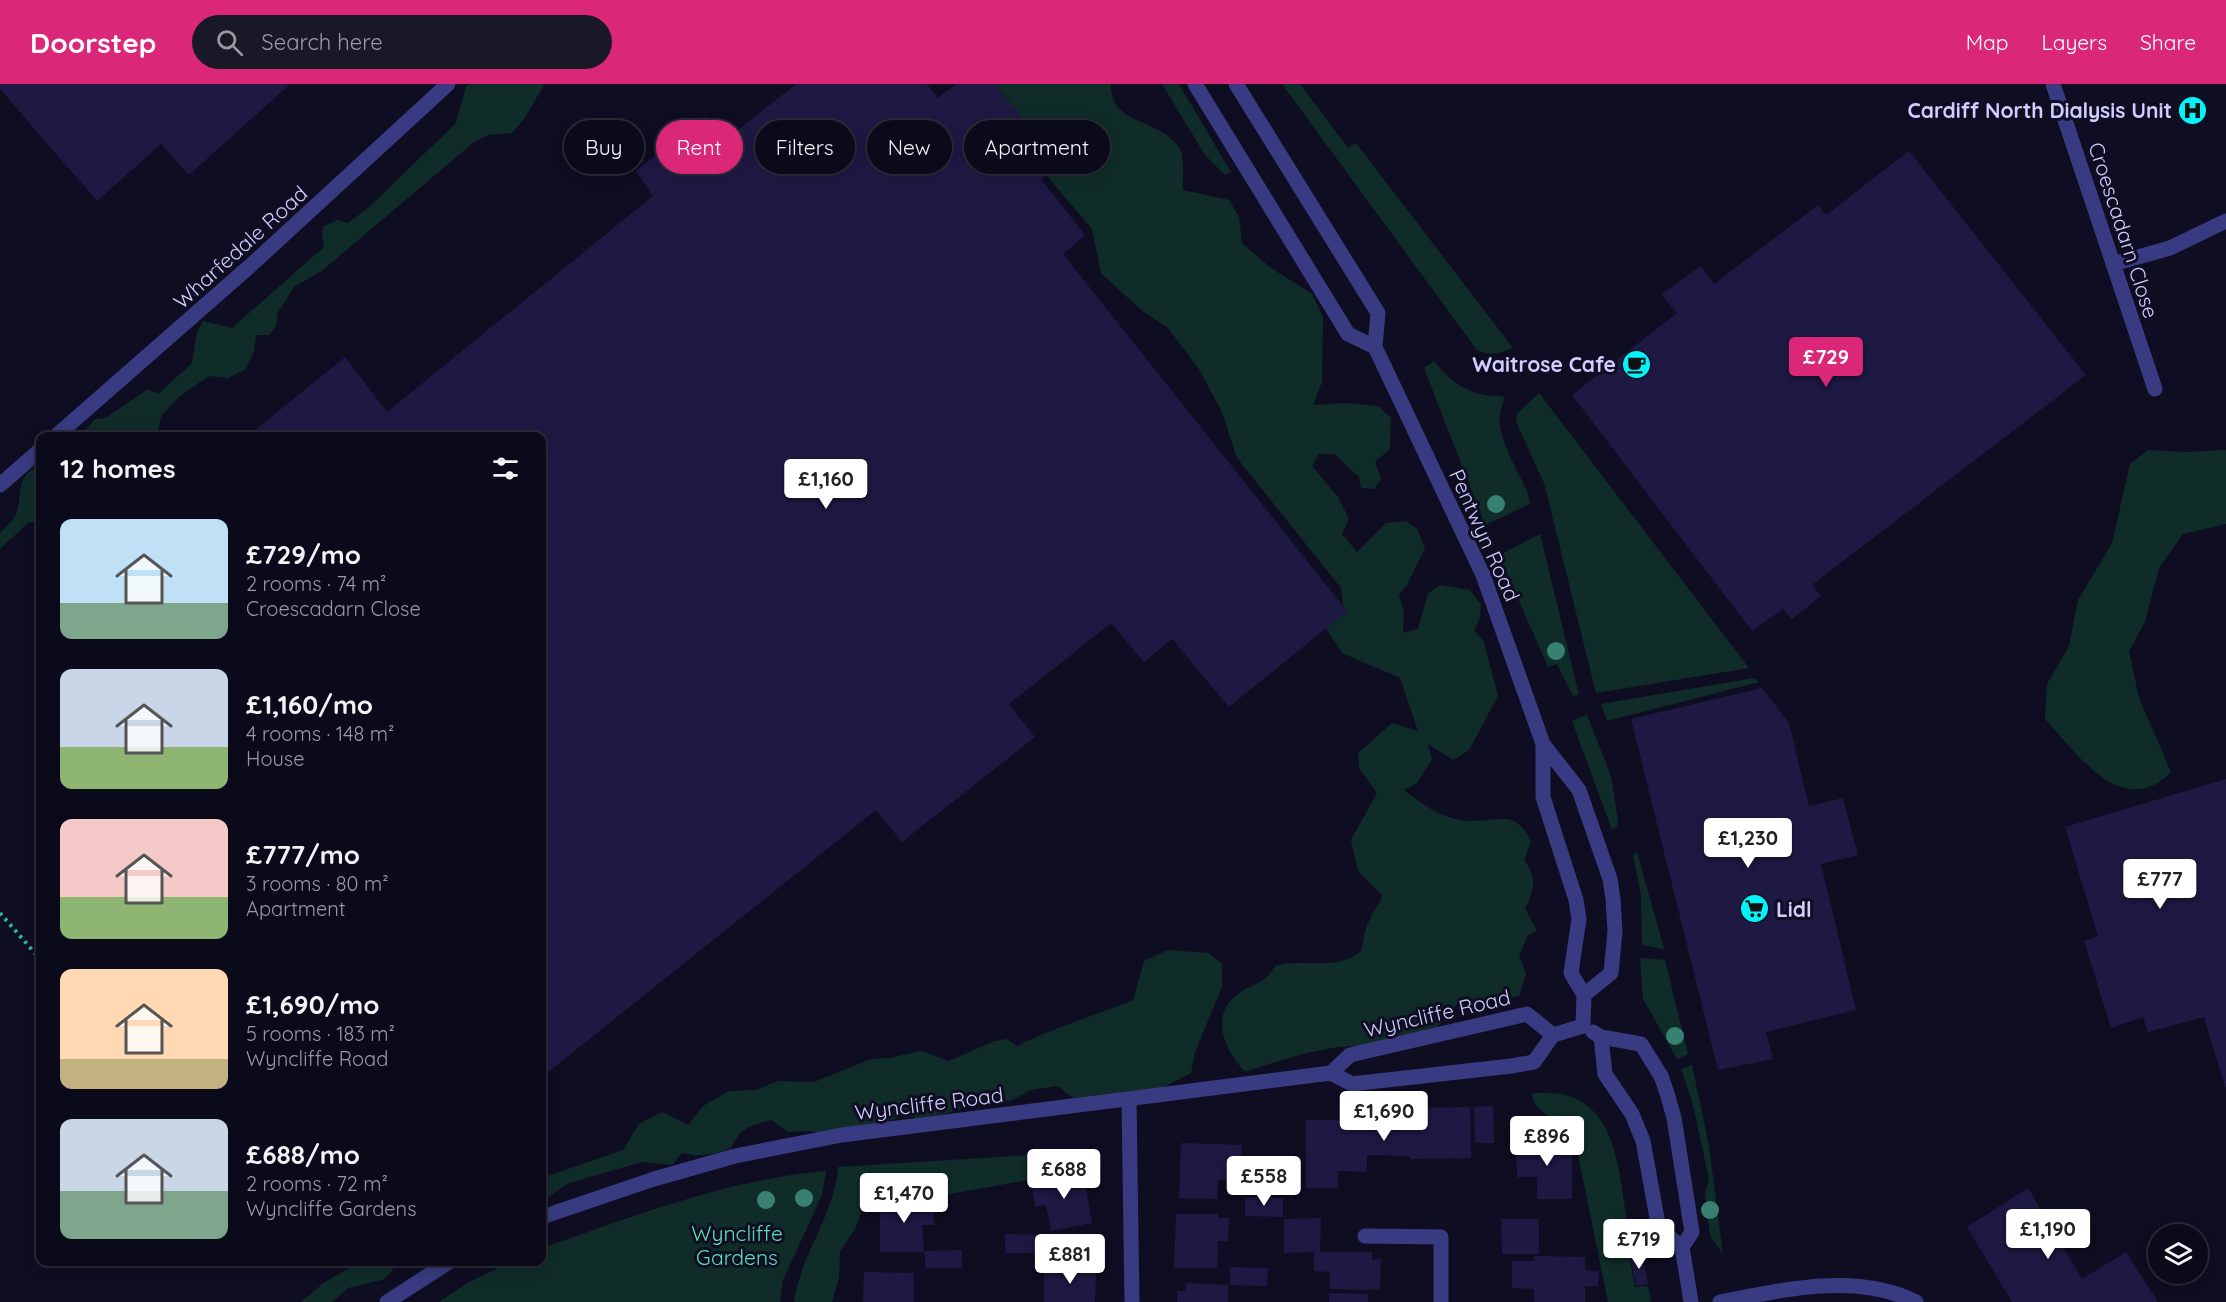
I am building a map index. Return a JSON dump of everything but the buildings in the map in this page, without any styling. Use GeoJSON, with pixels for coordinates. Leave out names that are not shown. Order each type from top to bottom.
{"type":"FeatureCollection","features":[{"type":"Feature","properties":{"kind":"street","name":"Wharfedale Road"},"geometry":{"type":"LineString","coordinates":[[61,432],[267,251],[448,84]]}},
{"type":"Feature","properties":{"kind":"street"},"geometry":{"type":"LineString","coordinates":[[1195,84],[1348,334],[1375,347],[1378,313],[1236,84]]}},
{"type":"Feature","properties":{"kind":"street","name":"Croescadarn Close"},"geometry":{"type":"LineString","coordinates":[[2053,84],[2154,389]]}},
{"type":"Feature","properties":{"kind":"street"},"geometry":{"type":"LineString","coordinates":[[2113,264],[2170,248],[2226,221]]}},
{"type":"Feature","properties":{"kind":"street","name":"Pentwyn Road"},"geometry":{"type":"LineString","coordinates":[[1375,347],[1483,575],[1544,744],[1579,790],[1610,879],[1616,931],[1611,973],[1584,995]]}},
{"type":"Feature","properties":{"kind":"street"},"geometry":{"type":"LineString","coordinates":[[0,485],[36,454]]}},
{"type":"Feature","properties":{"kind":"street","name":"Pentwyn Road"},"geometry":{"type":"LineString","coordinates":[[1544,744],[1543,797],[1576,900],[1579,932],[1571,973],[1584,995],[1583,1026]]}},
{"type":"Feature","properties":{"kind":"street","name":"Wyncliffe Road"},"geometry":{"type":"LineString","coordinates":[[546,1217],[654,1179],[735,1156],[842,1135],[1331,1073],[1352,1084],[1511,1066],[1534,1062],[1553,1035],[1527,1014],[1350,1055],[1331,1073]]}},
{"type":"Feature","properties":{"kind":"street"},"geometry":{"type":"LineString","coordinates":[[1553,1035],[1583,1026],[1601,1037],[1641,1044],[1664,1084],[1674,1118],[1692,1232],[1682,1247]]}},
{"type":"Feature","properties":{"kind":"street"},"geometry":{"type":"LineString","coordinates":[[1601,1037],[1605,1074],[1632,1114],[1643,1141],[1659,1229],[1682,1247],[1691,1302]]}},
{"type":"Feature","properties":{"kind":"street"},"geometry":{"type":"LineString","coordinates":[[1129,1100],[1132,1302]]}},
{"type":"Feature","properties":{"kind":"street"},"geometry":{"type":"LineString","coordinates":[[1365,1236],[1441,1237],[1441,1302]]}},
{"type":"Feature","properties":{"kind":"street"},"geometry":{"type":"LineString","coordinates":[[387,1302],[443,1266]]}},
{"type":"Feature","properties":{"kind":"street"},"geometry":{"type":"LineString","coordinates":[[1720,1302],[1853,1285],[1881,1289],[1916,1302]]}},
{"type":"Feature","properties":{"kind":"path"},"geometry":{"type":"LineString","coordinates":[[0,913],[36,954]]}},
{"type":"Feature","properties":{"kind":"green space"},"geometry":{"type":"Polygon","coordinates":[[[471,84],[548,84],[544,85],[524,119],[512,133],[488,135],[474,142],[323,270],[294,287],[277,314],[276,326],[269,335],[256,335],[254,351],[246,369],[228,378],[209,376],[180,396],[161,416],[158,432],[84,432],[95,419],[106,418],[148,389],[158,394],[192,363],[197,332],[203,321],[232,328],[324,247],[322,234],[324,226],[337,220],[348,223],[367,209],[456,123],[466,86],[471,84]]]}},
{"type":"Feature","properties":{"kind":"green space"},"geometry":{"type":"Polygon","coordinates":[[[995,84],[1111,84],[1113,98],[1119,108],[1127,115],[1161,131],[1180,149],[1183,163],[1183,190],[1229,200],[1239,217],[1242,243],[1271,268],[1312,294],[1323,317],[1322,382],[1313,405],[1345,403],[1378,406],[1391,418],[1390,449],[1375,462],[1381,479],[1374,489],[1361,488],[1359,477],[1334,454],[1319,454],[1312,466],[1338,497],[1349,519],[1342,534],[1357,552],[1386,523],[1406,521],[1417,529],[1425,548],[1407,585],[1399,595],[1404,611],[1403,633],[1418,629],[1428,593],[1441,585],[1470,590],[1481,605],[1480,618],[1474,630],[1484,642],[1498,696],[1469,750],[1453,760],[1428,744],[1432,759],[1417,783],[1404,790],[1425,805],[1449,817],[1467,821],[1511,820],[1525,831],[1531,842],[1524,860],[1531,872],[1533,884],[1525,909],[1537,930],[1528,935],[1519,955],[1526,974],[1519,996],[1482,1003],[1458,1003],[1443,1022],[1428,1034],[1414,1041],[1399,1044],[1326,1049],[1245,1072],[1230,1052],[1222,1031],[1222,1020],[1231,1000],[1242,991],[1264,979],[1275,966],[1342,961],[1362,950],[1367,925],[1382,895],[1358,871],[1351,840],[1377,793],[1359,768],[1358,753],[1392,723],[1418,731],[1400,678],[1342,653],[1326,628],[1343,606],[1341,588],[1237,458],[1222,412],[1199,369],[1168,328],[1140,309],[1101,273],[1092,229],[1046,175],[1110,174],[1110,120],[1024,120],[995,84]]]}},
{"type":"Feature","properties":{"kind":"green space"},"geometry":{"type":"Polygon","coordinates":[[[1162,84],[1179,84],[1231,172],[1225,175],[1205,155],[1162,84]]]}},
{"type":"Feature","properties":{"kind":"green space"},"geometry":{"type":"Polygon","coordinates":[[[1282,84],[1300,84],[1348,148],[1356,143],[1513,348],[1495,354],[1477,350],[1282,84]]]}},
{"type":"Feature","properties":{"kind":"green space"},"geometry":{"type":"Polygon","coordinates":[[[1434,361],[1464,388],[1481,394],[1502,396],[1505,399],[1501,410],[1502,434],[1511,459],[1528,493],[1530,504],[1485,525],[1424,368],[1434,361]]]}},
{"type":"Feature","properties":{"kind":"green space"},"geometry":{"type":"Polygon","coordinates":[[[1539,393],[1749,668],[1596,693],[1544,483],[1516,422],[1517,414],[1539,393]]]}},
{"type":"Feature","properties":{"kind":"green space"},"geometry":{"type":"Polygon","coordinates":[[[2148,450],[2185,452],[2226,450],[2226,524],[2183,534],[2159,568],[2145,622],[2129,651],[2139,698],[2171,772],[2153,785],[2136,789],[2118,786],[2102,777],[2071,749],[2045,719],[2047,684],[2069,646],[2078,600],[2112,543],[2130,464],[2148,450]]]}},
{"type":"Feature","properties":{"kind":"green space"},"geometry":{"type":"Polygon","coordinates":[[[36,468],[36,521],[28,523],[0,549],[0,533],[15,517],[22,482],[29,472],[36,468]]]}},
{"type":"Feature","properties":{"kind":"green space"},"geometry":{"type":"Polygon","coordinates":[[[1540,534],[1579,695],[1573,696],[1557,664],[1548,667],[1499,555],[1540,534]]]}},
{"type":"Feature","properties":{"kind":"green space"},"geometry":{"type":"Polygon","coordinates":[[[1754,678],[1759,682],[1607,721],[1601,704],[1754,678]]]}},
{"type":"Feature","properties":{"kind":"green space"},"geometry":{"type":"Polygon","coordinates":[[[1587,715],[1611,776],[1618,820],[1617,827],[1612,830],[1572,721],[1587,715]]]}},
{"type":"Feature","properties":{"kind":"green space"},"geometry":{"type":"Polygon","coordinates":[[[1637,852],[1664,949],[1642,945],[1641,895],[1633,855],[1637,852]]]}},
{"type":"Feature","properties":{"kind":"green space"},"geometry":{"type":"Polygon","coordinates":[[[1168,950],[1209,953],[1222,964],[1222,987],[1195,1052],[1191,1073],[1164,1087],[1073,1098],[1058,1086],[1031,1090],[1010,1101],[989,1099],[948,1113],[916,1118],[906,1115],[886,1122],[855,1140],[811,1131],[788,1132],[771,1120],[746,1128],[731,1148],[713,1154],[682,1153],[672,1165],[642,1162],[569,1183],[546,1198],[546,1177],[623,1150],[639,1124],[662,1112],[688,1125],[703,1106],[729,1091],[756,1090],[778,1081],[814,1082],[871,1059],[890,1058],[921,1051],[949,1061],[992,1042],[1007,1039],[1017,1046],[1060,1027],[1133,1000],[1144,961],[1168,950]]]}},
{"type":"Feature","properties":{"kind":"green space"},"geometry":{"type":"Polygon","coordinates":[[[1640,958],[1665,960],[1688,1054],[1677,1059],[1643,999],[1640,958]]]}},
{"type":"Feature","properties":{"kind":"green space"},"geometry":{"type":"Polygon","coordinates":[[[1692,1065],[1709,1146],[1723,1254],[1710,1235],[1705,1194],[1709,1179],[1693,1105],[1681,1069],[1692,1065]]]}},
{"type":"Feature","properties":{"kind":"green space"},"geometry":{"type":"Polygon","coordinates":[[[1532,1093],[1569,1096],[1589,1107],[1601,1120],[1609,1136],[1620,1172],[1628,1226],[1635,1229],[1640,1253],[1629,1255],[1635,1287],[1648,1286],[1651,1302],[1608,1302],[1575,1140],[1535,1105],[1532,1093]]]}},
{"type":"Feature","properties":{"kind":"green space"},"geometry":{"type":"Polygon","coordinates":[[[1080,1152],[1092,1154],[1101,1167],[922,1199],[880,1198],[860,1203],[861,1212],[855,1229],[840,1251],[839,1277],[832,1302],[794,1302],[803,1267],[830,1202],[838,1167],[1080,1152]]]}},
{"type":"Feature","properties":{"kind":"green space","name":"Wyncliffe Gardens"},"geometry":{"type":"Polygon","coordinates":[[[826,1171],[822,1195],[783,1280],[780,1302],[439,1302],[467,1283],[502,1266],[546,1266],[546,1247],[681,1201],[789,1175],[826,1171]]]}},
{"type":"Feature","properties":{"kind":"green space"},"geometry":{"type":"Polygon","coordinates":[[[353,1266],[396,1266],[385,1279],[348,1288],[332,1302],[301,1302],[325,1282],[353,1266]]]}},
{"type":"Feature","properties":{"kind":"place","name":"Cardiff North Dialysis Unit"},"geometry":{"type":"Point","coordinates":[2193,110]}},
{"type":"Feature","properties":{"kind":"place","name":"Waitrose Cafe"},"geometry":{"type":"Point","coordinates":[1637,364]}},
{"type":"Feature","properties":{"kind":"place","name":"Lidl"},"geometry":{"type":"Point","coordinates":[1755,909]}}]}
